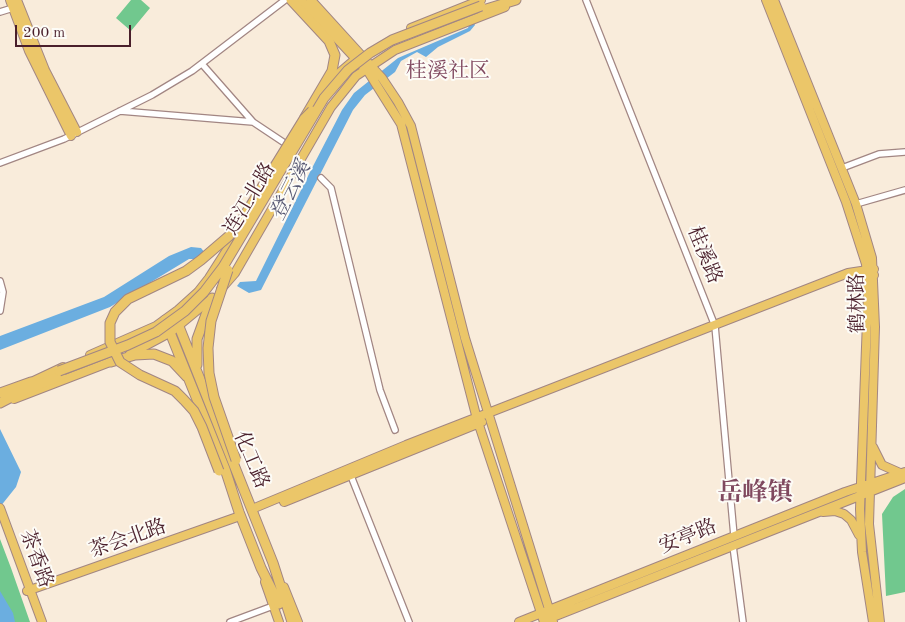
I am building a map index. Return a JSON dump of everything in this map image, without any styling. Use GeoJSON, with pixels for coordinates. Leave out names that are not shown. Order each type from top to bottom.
{"type":"FeatureCollection","features":[{"type":"Feature","properties":{"kind":"highway"},"geometry":{"type":"LineString","coordinates":[[229,488],[219,471],[194,411],[184,400],[163,385],[140,375],[120,362],[110,342],[110,323],[115,312],[128,299],[186,271],[229,236],[243,218],[332,71],[335,58],[329,41],[298,10],[291,0]]}},
{"type":"Feature","properties":{"kind":"highway","name":"连江北路"},"geometry":{"type":"LineString","coordinates":[[0,403],[60,373],[142,339],[169,323],[200,297],[224,267],[324,98],[348,70],[381,46],[477,5],[496,0]]}},
{"type":"Feature","properties":{"kind":"highway","name":"连江北路"},"geometry":{"type":"LineString","coordinates":[[0,393],[28,382],[130,350],[158,336],[199,305],[228,270],[328,101],[351,74],[372,57],[477,5],[513,1]]}},
{"type":"Feature","properties":{"kind":"highway"},"geometry":{"type":"LineString","coordinates":[[304,119],[324,98]]}},
{"type":"Feature","properties":{"kind":"highway"},"geometry":{"type":"LineString","coordinates":[[228,270],[211,321],[209,374],[214,397],[243,484]]}},
{"type":"Feature","properties":{"kind":"highway"},"geometry":{"type":"LineString","coordinates":[[209,404],[198,365],[196,350],[199,329],[212,298]]}},
{"type":"Feature","properties":{"kind":"highway","name":"化工路"},"geometry":{"type":"LineString","coordinates":[[174,314],[175,330],[190,381],[225,469],[229,488],[239,514],[286,622]]}},
{"type":"Feature","properties":{"kind":"highway","name":"化工路"},"geometry":{"type":"LineString","coordinates":[[165,320],[175,330],[243,484],[273,562],[292,622]]}},
{"type":"Feature","properties":{"kind":"highway"},"geometry":{"type":"LineString","coordinates":[[111,362],[135,355],[154,354],[174,362],[190,381]]}},
{"type":"Feature","properties":{"kind":"main road"},"geometry":{"type":"LineString","coordinates":[[17,0],[45,70],[74,134]]}},
{"type":"Feature","properties":{"kind":"main road"},"geometry":{"type":"LineString","coordinates":[[301,0],[358,56]]}},
{"type":"Feature","properties":{"kind":"main road"},"geometry":{"type":"LineString","coordinates":[[311,0],[398,102],[413,132],[464,338],[546,618]]}},
{"type":"Feature","properties":{"kind":"main road"},"geometry":{"type":"LineString","coordinates":[[253,512],[477,421],[715,328],[870,272],[848,208],[766,0]]}},
{"type":"Feature","properties":{"kind":"main road","name":"鹤林路"},"geometry":{"type":"LineString","coordinates":[[774,0],[856,204],[870,249],[861,490],[861,541],[873,622]]}},
{"type":"Feature","properties":{"kind":"main road"},"geometry":{"type":"LineString","coordinates":[[9,400],[27,395],[111,362],[175,330],[231,279],[331,107],[367,67],[395,50],[504,8],[513,1]]}},
{"type":"Feature","properties":{"kind":"main road"},"geometry":{"type":"LineString","coordinates":[[11,4],[29,51],[74,134]]}},
{"type":"Feature","properties":{"kind":"main road"},"geometry":{"type":"LineString","coordinates":[[28,382],[139,334],[174,314],[198,292],[221,262],[289,146],[330,83],[358,56],[401,32],[477,5]]}},
{"type":"Feature","properties":{"kind":"main road"},"geometry":{"type":"LineString","coordinates":[[367,67],[394,110],[404,134],[477,421],[546,618]]}},
{"type":"Feature","properties":{"kind":"main road","name":"鹤林路"},"geometry":{"type":"LineString","coordinates":[[870,272],[875,327],[869,487],[870,545],[880,622]]}},
{"type":"Feature","properties":{"kind":"main road"},"geometry":{"type":"LineString","coordinates":[[253,512],[351,476],[477,421]]}},
{"type":"Feature","properties":{"kind":"main road"},"geometry":{"type":"LineString","coordinates":[[871,439],[880,462],[888,469],[903,474]]}},
{"type":"Feature","properties":{"kind":"main road","name":"安亭路"},"geometry":{"type":"LineString","coordinates":[[546,618],[734,536],[903,474]]}},
{"type":"Feature","properties":{"kind":"main road","name":"安亭路"},"geometry":{"type":"LineString","coordinates":[[519,622],[546,618],[733,546],[861,490]]}},
{"type":"Feature","properties":{"kind":"main road","name":"茶香路"},"geometry":{"type":"LineString","coordinates":[[0,508],[38,622]]}},
{"type":"Feature","properties":{"kind":"main road"},"geometry":{"type":"LineString","coordinates":[[786,524],[793,524],[826,511],[835,511],[851,520],[861,541]]}},
{"type":"Feature","properties":{"kind":"main road","name":"茶会北路"},"geometry":{"type":"LineString","coordinates":[[28,588],[239,514]]}},
{"type":"Feature","properties":{"kind":"main road","name":"茶香路"},"geometry":{"type":"LineString","coordinates":[[0,520],[42,622]]}},
{"type":"Feature","properties":{"kind":"main road"},"geometry":{"type":"LineString","coordinates":[[273,562],[298,622]]}},
{"type":"Feature","properties":{"kind":"main road"},"geometry":{"type":"LineString","coordinates":[[261,568],[272,606],[279,622]]}},
{"type":"Feature","properties":{"kind":"street"},"geometry":{"type":"LineString","coordinates":[[0,164],[74,134],[152,95],[202,64],[285,0]]}},
{"type":"Feature","properties":{"kind":"street","name":"桂溪路"},"geometry":{"type":"LineString","coordinates":[[586,0],[715,328],[734,536]]}},
{"type":"Feature","properties":{"kind":"street"},"geometry":{"type":"LineString","coordinates":[[0,12],[11,4]]}},
{"type":"Feature","properties":{"kind":"street"},"geometry":{"type":"LineString","coordinates":[[202,64],[253,122],[289,146]]}},
{"type":"Feature","properties":{"kind":"street"},"geometry":{"type":"LineString","coordinates":[[120,111],[253,122]]}},
{"type":"Feature","properties":{"kind":"street"},"geometry":{"type":"LineString","coordinates":[[842,168],[879,154],[905,152]]}},
{"type":"Feature","properties":{"kind":"street"},"geometry":{"type":"LineString","coordinates":[[321,178],[331,188],[380,387],[395,430]]}},
{"type":"Feature","properties":{"kind":"street"},"geometry":{"type":"LineString","coordinates":[[856,204],[905,190]]}},
{"type":"Feature","properties":{"kind":"street"},"geometry":{"type":"LineString","coordinates":[[0,281],[3,292],[0,311]]}},
{"type":"Feature","properties":{"kind":"street"},"geometry":{"type":"LineString","coordinates":[[351,476],[409,622]]}},
{"type":"Feature","properties":{"kind":"street"},"geometry":{"type":"LineString","coordinates":[[733,546],[743,622]]}},
{"type":"Feature","properties":{"kind":"street"},"geometry":{"type":"LineString","coordinates":[[230,622],[272,606]]}},
{"type":"Feature","properties":{"kind":"green space"},"geometry":{"type":"Polygon","coordinates":[[[131,0],[141,0],[150,8],[131,31],[116,18],[131,0]]]}},
{"type":"Feature","properties":{"kind":"green space"},"geometry":{"type":"Polygon","coordinates":[[[905,489],[905,592],[886,596],[882,514],[893,497],[905,489]]]}},
{"type":"Feature","properties":{"kind":"green space"},"geometry":{"type":"Polygon","coordinates":[[[0,539],[11,568],[30,622],[0,622],[0,539]]]}},
{"type":"Feature","properties":{"kind":"water"},"geometry":{"type":"Polygon","coordinates":[[[472,17],[475,25],[470,31],[438,47],[426,57],[417,52],[401,61],[395,72],[365,95],[353,110],[261,290],[249,293],[237,286],[240,282],[256,281],[342,110],[354,93],[398,58],[468,28],[472,17]]]}},
{"type":"Feature","properties":{"kind":"water"},"geometry":{"type":"Polygon","coordinates":[[[191,247],[201,248],[205,253],[197,259],[189,259],[110,307],[0,350],[0,336],[104,297],[169,256],[191,247]]]}},
{"type":"Feature","properties":{"kind":"water"},"geometry":{"type":"Polygon","coordinates":[[[0,429],[21,472],[16,487],[0,507],[0,429]]]}},
{"type":"Feature","properties":{"kind":"water"},"geometry":{"type":"Polygon","coordinates":[[[0,591],[13,613],[15,622],[0,622],[0,591]]]}},
{"type":"Feature","properties":{"kind":"district","name":"桂溪社区"},"geometry":{"type":"Point","coordinates":[448,71]}},
{"type":"Feature","properties":{"kind":"district","name":"岳峰镇"},"geometry":{"type":"Point","coordinates":[755,493]}},
{"type":"Feature","properties":{"kind":"water label","name":"登云溪"},"geometry":{"type":"Point","coordinates":[291,191]}}]}
